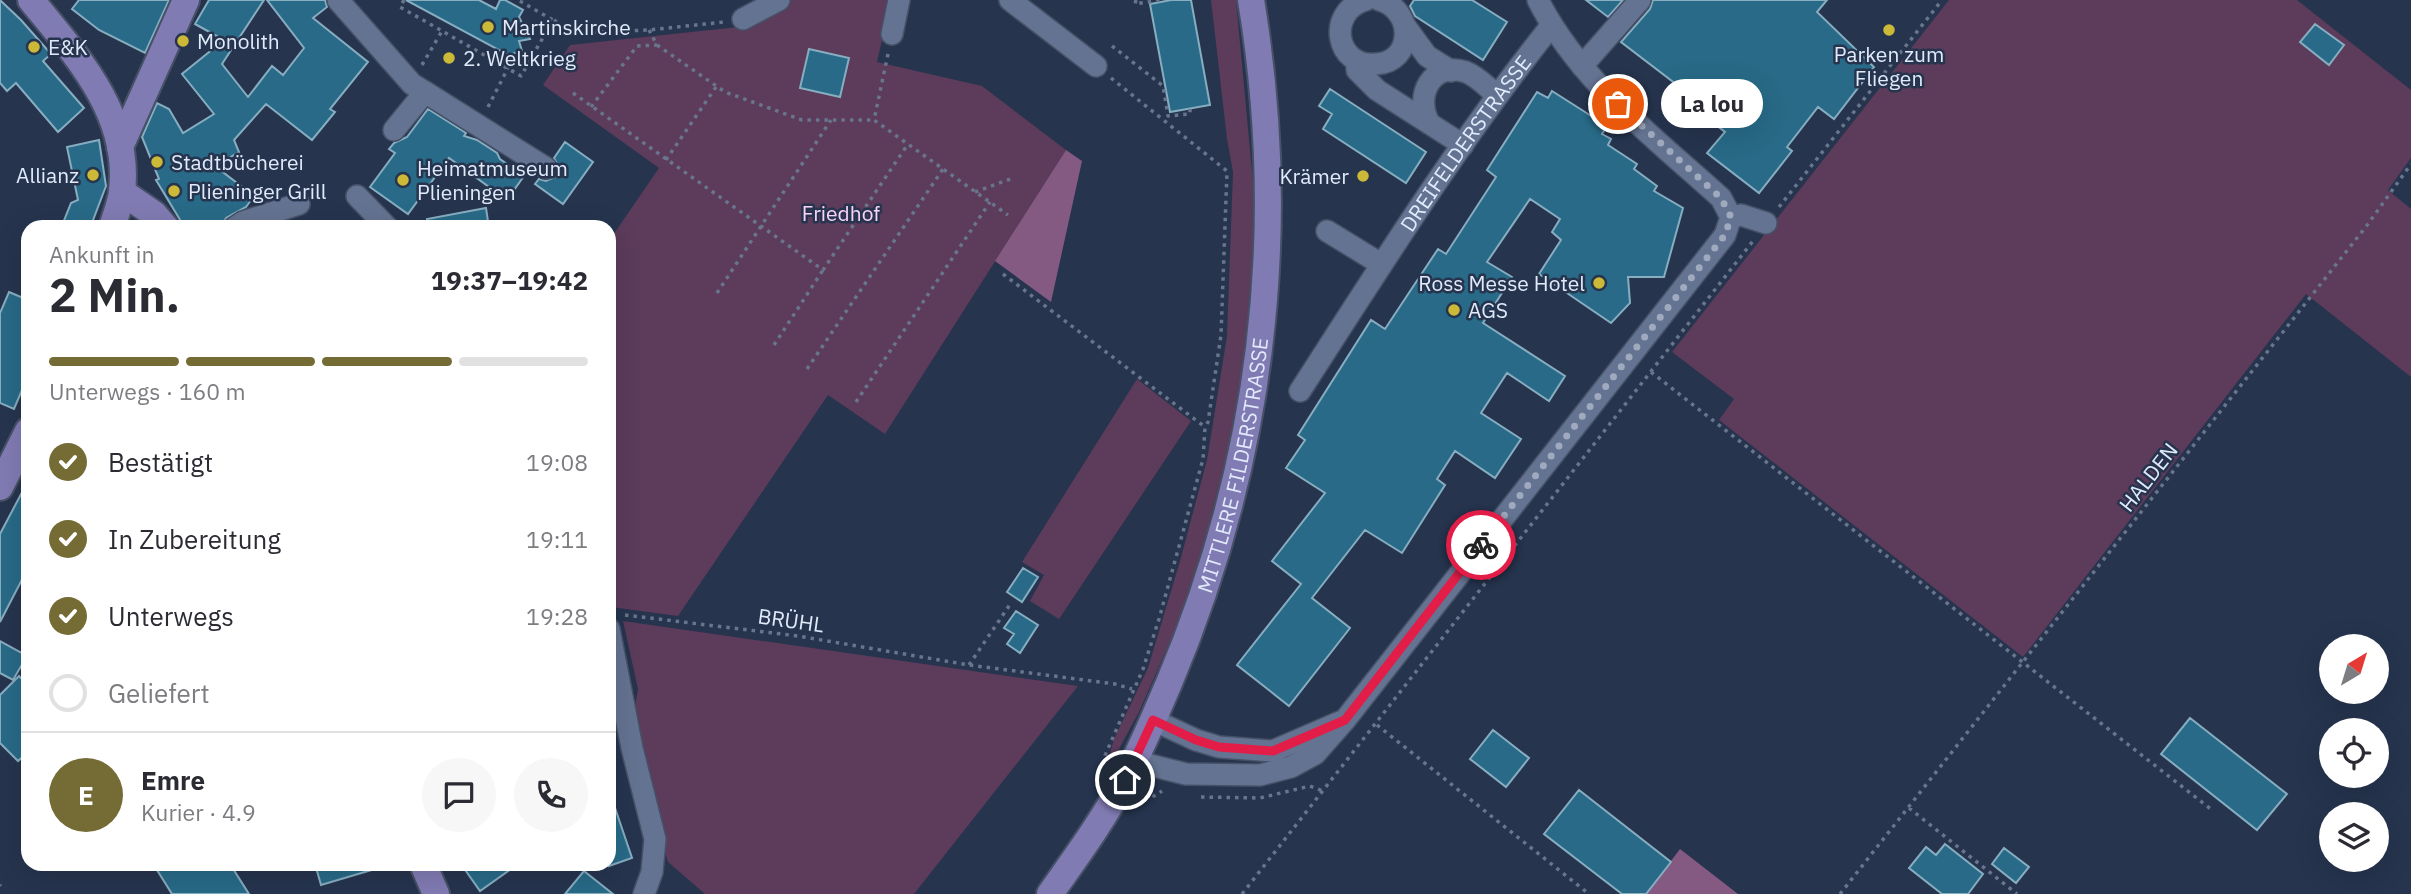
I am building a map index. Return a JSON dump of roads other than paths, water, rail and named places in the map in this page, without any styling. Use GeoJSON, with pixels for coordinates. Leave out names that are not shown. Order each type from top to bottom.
{"type":"FeatureCollection","features":[{"type":"Feature","properties":{"kind":"main road"},"geometry":{"type":"LineString","coordinates":[[31,0],[71,49],[106,101],[120,147],[122,192],[114,220]]}},
{"type":"Feature","properties":{"kind":"main road"},"geometry":{"type":"LineString","coordinates":[[120,147],[186,0]]}},
{"type":"Feature","properties":{"kind":"main road","name":"MITTLERE FILDERSTRASSE"},"geometry":{"type":"LineString","coordinates":[[1050,894],[1117,793],[1153,720],[1192,628],[1208,582],[1239,472],[1255,385],[1265,297],[1268,219],[1266,141],[1251,0]]}},
{"type":"Feature","properties":{"kind":"main road"},"geometry":{"type":"LineString","coordinates":[[106,101],[140,102]]}},
{"type":"Feature","properties":{"kind":"main road"},"geometry":{"type":"LineString","coordinates":[[122,192],[159,220]]}},
{"type":"Feature","properties":{"kind":"main road"},"geometry":{"type":"LineString","coordinates":[[0,487],[21,445]]}},
{"type":"Feature","properties":{"kind":"main road"},"geometry":{"type":"LineString","coordinates":[[426,871],[436,894]]}},
{"type":"Feature","properties":{"kind":"street"},"geometry":{"type":"LineString","coordinates":[[338,0],[418,88],[546,168]]}},
{"type":"Feature","properties":{"kind":"street"},"geometry":{"type":"LineString","coordinates":[[743,19],[779,0]]}},
{"type":"Feature","properties":{"kind":"street"},"geometry":{"type":"LineString","coordinates":[[892,34],[899,0]]}},
{"type":"Feature","properties":{"kind":"street"},"geometry":{"type":"LineString","coordinates":[[1010,0],[1096,66]]}},
{"type":"Feature","properties":{"kind":"street"},"geometry":{"type":"LineString","coordinates":[[1366,0],[1347,11],[1340,28],[1343,46],[1357,61],[1374,65],[1391,59],[1403,45],[1405,26]]}},
{"type":"Feature","properties":{"kind":"street"},"geometry":{"type":"LineString","coordinates":[[1379,0],[1397,10],[1405,26],[1427,55],[1451,71],[1470,74],[1497,95]]}},
{"type":"Feature","properties":{"kind":"street"},"geometry":{"type":"LineString","coordinates":[[1134,761],[1186,774],[1260,775],[1291,767],[1315,754],[1345,720],[1725,235],[1731,217],[1721,198],[1618,104],[1582,66],[1551,26],[1538,0]]}},
{"type":"Feature","properties":{"kind":"street"},"geometry":{"type":"LineString","coordinates":[[1582,66],[1640,0]]}},
{"type":"Feature","properties":{"kind":"street","name":"DREIFELDERSTRASSE"},"geometry":{"type":"LineString","coordinates":[[1300,391],[1381,264],[1497,95],[1551,26]]}},
{"type":"Feature","properties":{"kind":"street"},"geometry":{"type":"LineString","coordinates":[[1357,61],[1357,70],[1377,90],[1463,145]]}},
{"type":"Feature","properties":{"kind":"street"},"geometry":{"type":"LineString","coordinates":[[1429,123],[1423,106],[1424,93],[1434,78],[1451,71]]}},
{"type":"Feature","properties":{"kind":"street"},"geometry":{"type":"LineString","coordinates":[[394,130],[418,88]]}},
{"type":"Feature","properties":{"kind":"street"},"geometry":{"type":"LineString","coordinates":[[357,196],[380,220]]}},
{"type":"Feature","properties":{"kind":"street"},"geometry":{"type":"LineString","coordinates":[[249,220],[299,204]]}},
{"type":"Feature","properties":{"kind":"street"},"geometry":{"type":"LineString","coordinates":[[1731,217],[1741,215],[1766,223]]}},
{"type":"Feature","properties":{"kind":"street"},"geometry":{"type":"LineString","coordinates":[[1327,231],[1381,264]]}},
{"type":"Feature","properties":{"kind":"street"},"geometry":{"type":"LineString","coordinates":[[616,622],[632,748],[655,839],[652,872],[644,894]]}},
{"type":"Feature","properties":{"kind":"street"},"geometry":{"type":"LineString","coordinates":[[1153,720],[1196,740],[1219,747],[1273,751],[1345,720]]}},
{"type":"Feature","properties":{"kind":"place","name":"Martinskirche"},"geometry":{"type":"Point","coordinates":[488,27]}},
{"type":"Feature","properties":{"kind":"place","name":"Parken zum Fliegen"},"geometry":{"type":"Point","coordinates":[1889,30]}},
{"type":"Feature","properties":{"kind":"place","name":"Monolith"},"geometry":{"type":"Point","coordinates":[183,41]}},
{"type":"Feature","properties":{"kind":"place","name":"E&K"},"geometry":{"type":"Point","coordinates":[34,47]}},
{"type":"Feature","properties":{"kind":"place","name":"2. Weltkrieg"},"geometry":{"type":"Point","coordinates":[449,58]}},
{"type":"Feature","properties":{"kind":"place","name":"La lou"},"geometry":{"type":"Point","coordinates":[1618,104]}},
{"type":"Feature","properties":{"kind":"place","name":"Stadtbücherei"},"geometry":{"type":"Point","coordinates":[157,162]}},
{"type":"Feature","properties":{"kind":"place","name":"Allianz"},"geometry":{"type":"Point","coordinates":[93,175]}},
{"type":"Feature","properties":{"kind":"place","name":"Krämer"},"geometry":{"type":"Point","coordinates":[1363,176]}},
{"type":"Feature","properties":{"kind":"place","name":"Heimatmuseum Plieningen"},"geometry":{"type":"Point","coordinates":[403,180]}},
{"type":"Feature","properties":{"kind":"place","name":"Plieninger Grill"},"geometry":{"type":"Point","coordinates":[174,191]}},
{"type":"Feature","properties":{"kind":"place","name":"Ross Messe Hotel"},"geometry":{"type":"Point","coordinates":[1599,283]}},
{"type":"Feature","properties":{"kind":"place","name":"AGS"},"geometry":{"type":"Point","coordinates":[1454,310]}},
{"type":"Feature","properties":{"kind":"park label","name":"Friedhof"},"geometry":{"type":"Point","coordinates":[841,213]}}]}
